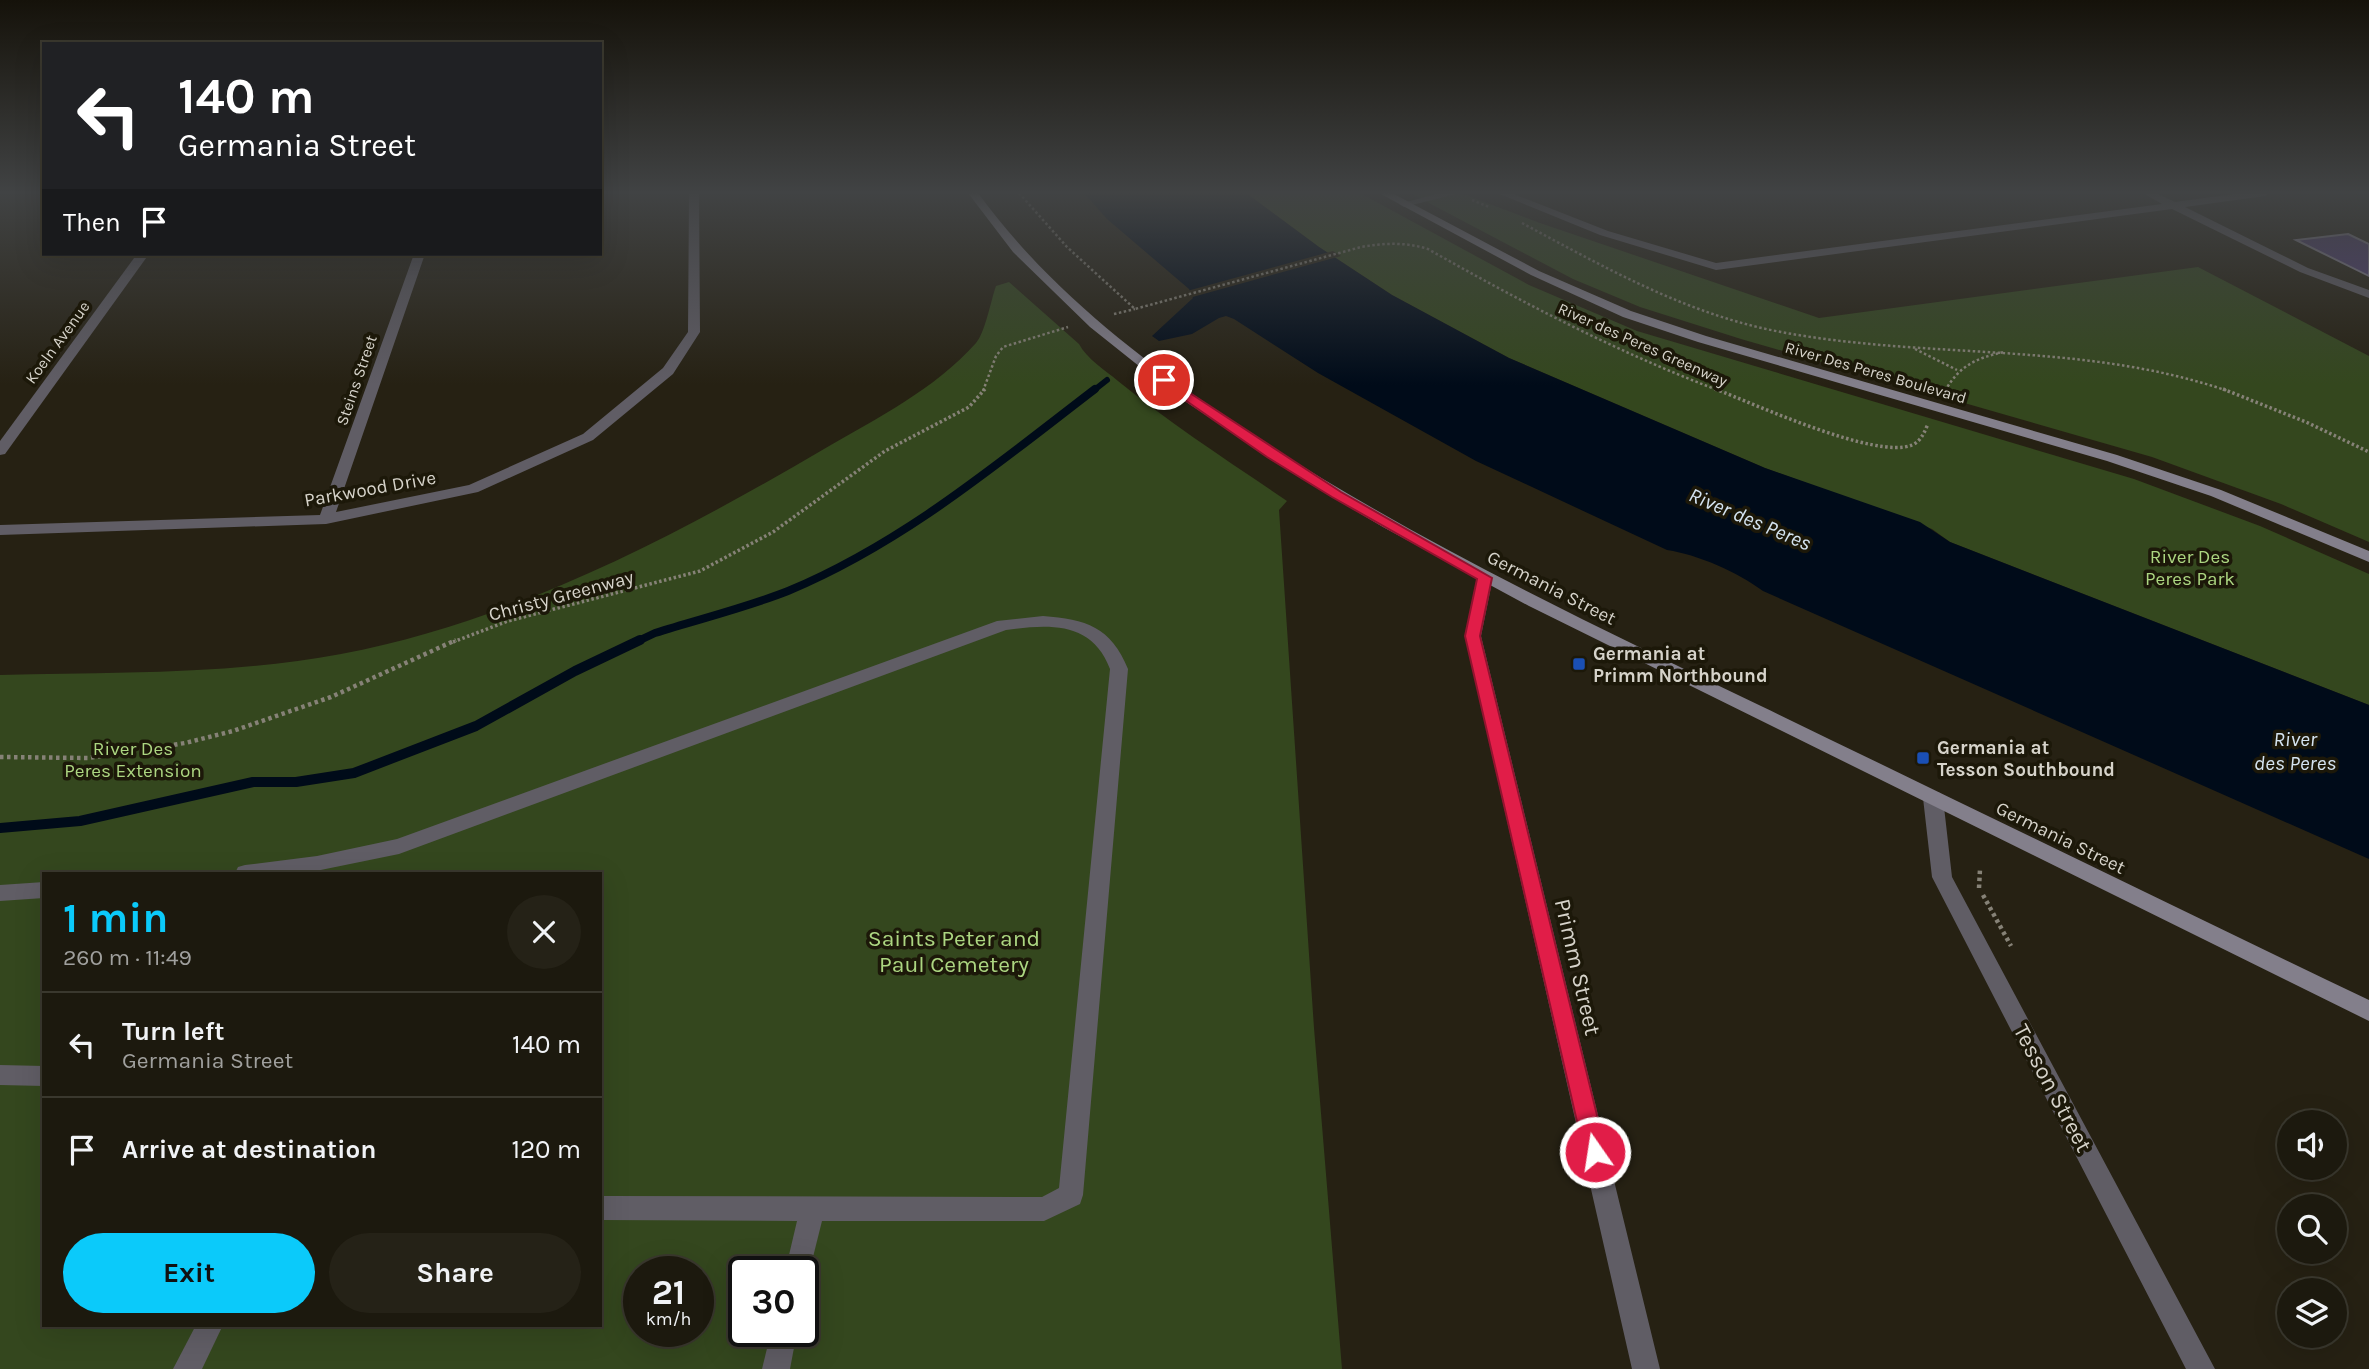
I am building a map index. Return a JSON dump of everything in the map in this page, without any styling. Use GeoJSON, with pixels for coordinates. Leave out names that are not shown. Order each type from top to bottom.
{"type":"FeatureCollection","features":[{"type":"Feature","properties":{"kind":"main road","name":"Germania Street"},"geometry":{"type":"LineString","coordinates":[[1025,257],[1090,321],[1145,366],[1272,454],[1373,516],[1485,578],[2369,1011]]}},
{"type":"Feature","properties":{"kind":"main road","name":"River Des Peres Boulevard"},"geometry":{"type":"LineString","coordinates":[[1506,257],[1563,287],[1639,318],[1725,346],[2112,458],[2261,511],[2369,557]]}},
{"type":"Feature","properties":{"kind":"street","name":"Koeln Avenue"},"geometry":{"type":"LineString","coordinates":[[0,451],[141,257]]}},
{"type":"Feature","properties":{"kind":"street","name":"Steins Street"},"geometry":{"type":"LineString","coordinates":[[326,519],[418,257]]}},
{"type":"Feature","properties":{"kind":"street","name":"Parkwood Drive"},"geometry":{"type":"LineString","coordinates":[[0,530],[326,519],[473,489],[589,437],[668,371],[694,332],[694,257]]}},
{"type":"Feature","properties":{"kind":"street"},"geometry":{"type":"LineString","coordinates":[[1683,257],[1716,267],[1790,257]]}},
{"type":"Feature","properties":{"kind":"street"},"geometry":{"type":"LineString","coordinates":[[2277,257],[2304,270],[2369,294]]}},
{"type":"Feature","properties":{"kind":"street","name":"Primm Street"},"geometry":{"type":"LineString","coordinates":[[1485,578],[1473,636],[1646,1369]]}},
{"type":"Feature","properties":{"kind":"street"},"geometry":{"type":"LineString","coordinates":[[253,872],[317,864],[399,846],[1003,625],[1032,621],[1060,623],[1088,631],[1108,645],[1119,669],[1070,1195],[1044,1209],[602,1208]]}},
{"type":"Feature","properties":{"kind":"street","name":"Tesson Street"},"geometry":{"type":"LineString","coordinates":[[1933,798],[1942,877],[2201,1369]]}},
{"type":"Feature","properties":{"kind":"street"},"geometry":{"type":"LineString","coordinates":[[0,893],[42,890]]}},
{"type":"Feature","properties":{"kind":"street"},"geometry":{"type":"LineString","coordinates":[[0,1075],[42,1076]]}},
{"type":"Feature","properties":{"kind":"street"},"geometry":{"type":"LineString","coordinates":[[802,1256],[812,1209]]}},
{"type":"Feature","properties":{"kind":"street"},"geometry":{"type":"LineString","coordinates":[[187,1369],[209,1327]]}},
{"type":"Feature","properties":{"kind":"street"},"geometry":{"type":"LineString","coordinates":[[776,1369],[781,1347]]}},
{"type":"Feature","properties":{"kind":"path"},"geometry":{"type":"LineString","coordinates":[[1078,257],[1135,309]]}},
{"type":"Feature","properties":{"kind":"path","name":"River des Peres Greenway"},"geometry":{"type":"LineString","coordinates":[[1135,309],[1325,257]]}},
{"type":"Feature","properties":{"kind":"path","name":"River des Peres Greenway"},"geometry":{"type":"LineString","coordinates":[[1442,257],[1529,307],[1683,377],[1853,441],[1873,446],[1912,446],[1920,441],[1931,419]]}},
{"type":"Feature","properties":{"kind":"path"},"geometry":{"type":"LineString","coordinates":[[1589,257],[1678,302],[1724,319],[1826,340],[2109,361],[2163,372],[2308,421],[2369,452]]}},
{"type":"Feature","properties":{"kind":"path"},"geometry":{"type":"LineString","coordinates":[[1115,314],[1135,309]]}},
{"type":"Feature","properties":{"kind":"path","name":"Christy Greenway"},"geometry":{"type":"LineString","coordinates":[[0,757],[88,758],[185,743],[233,731],[331,697],[468,635],[508,621],[700,571],[772,532],[885,451],[969,407],[986,388],[996,356],[1003,347],[1062,329]]}},
{"type":"Feature","properties":{"kind":"path"},"geometry":{"type":"LineString","coordinates":[[1911,347],[1958,370]]}},
{"type":"Feature","properties":{"kind":"path"},"geometry":{"type":"LineString","coordinates":[[1943,395],[1965,363],[2004,352]]}},
{"type":"Feature","properties":{"kind":"path"},"geometry":{"type":"LineString","coordinates":[[1980,869],[1978,886],[2011,946]]}},
{"type":"Feature","properties":{"kind":"green space","name":"River Des Peres Park"},"geometry":{"type":"Polygon","coordinates":[[[1334,257],[1477,257],[1529,285],[1637,331],[2134,479],[2260,526],[2369,574],[2369,705],[1950,542],[1932,529],[1765,468],[1509,358],[1392,295],[1334,257]]]}},
{"type":"Feature","properties":{"kind":"green space","name":"River Des Peres Park"},"geometry":{"type":"Polygon","coordinates":[[[1531,257],[1640,257],[1819,318],[2198,267],[2369,356],[2369,542],[2281,504],[2152,457],[1741,339],[1640,307],[1573,279],[1531,257]]]}},
{"type":"Feature","properties":{"kind":"green space","name":"Saints Peter and Paul Cemetery"},"geometry":{"type":"Polygon","coordinates":[[[1009,282],[1079,344],[1091,359],[1138,397],[1287,501],[1279,510],[1314,1028],[1342,1369],[0,1369],[0,675],[214,669],[299,661],[405,639],[468,620],[591,572],[710,514],[904,402],[960,360],[979,338],[996,286],[1009,282]]]}},
{"type":"Feature","properties":{"kind":"water","name":"River des Peres"},"geometry":{"type":"Polygon","coordinates":[[[1151,257],[1334,257],[1392,295],[1509,358],[1765,468],[1920,522],[1950,542],[2369,705],[2369,859],[1763,591],[1717,565],[1667,550],[1476,461],[1318,373],[1234,319],[1226,316],[1219,318],[1192,334],[1159,341],[1152,336],[1193,298],[1189,289],[1151,257]]]}},
{"type":"Feature","properties":{"kind":"pier"},"geometry":{"type":"Polygon","coordinates":[[[1312,257],[1338,257],[1189,298],[1187,291],[1312,257]]]}},
{"type":"Feature","properties":{"kind":"building"},"geometry":{"type":"Polygon","coordinates":[[[2330,257],[2369,257],[2369,276],[2330,257]]]}},
{"type":"Feature","properties":{"kind":"waterway"},"geometry":{"type":"LineString","coordinates":[[1093,391],[1107,380]]}},
{"type":"Feature","properties":{"kind":"waterway"},"geometry":{"type":"LineString","coordinates":[[636,642],[655,633],[788,591],[871,550],[948,500],[1095,389]]}},
{"type":"Feature","properties":{"kind":"waterway"},"geometry":{"type":"LineString","coordinates":[[0,828],[80,821],[253,782],[296,782],[354,773],[476,726],[575,671],[640,640]]}},
{"type":"Feature","properties":{"kind":"place","name":"Germania at Primm Northbound"},"geometry":{"type":"Point","coordinates":[1579,664]}},
{"type":"Feature","properties":{"kind":"place","name":"Germania at Tesson Southbound"},"geometry":{"type":"Point","coordinates":[1923,758]}},
{"type":"Feature","properties":{"kind":"route"},"geometry":{"type":"LineString","coordinates":[[1164,380],[1336,495],[1485,578],[1473,636],[1595,1152]]}},
{"type":"Feature","properties":{"kind":"park label","name":"River Des Peres Extension"},"geometry":{"type":"Point","coordinates":[133,759]}}]}
